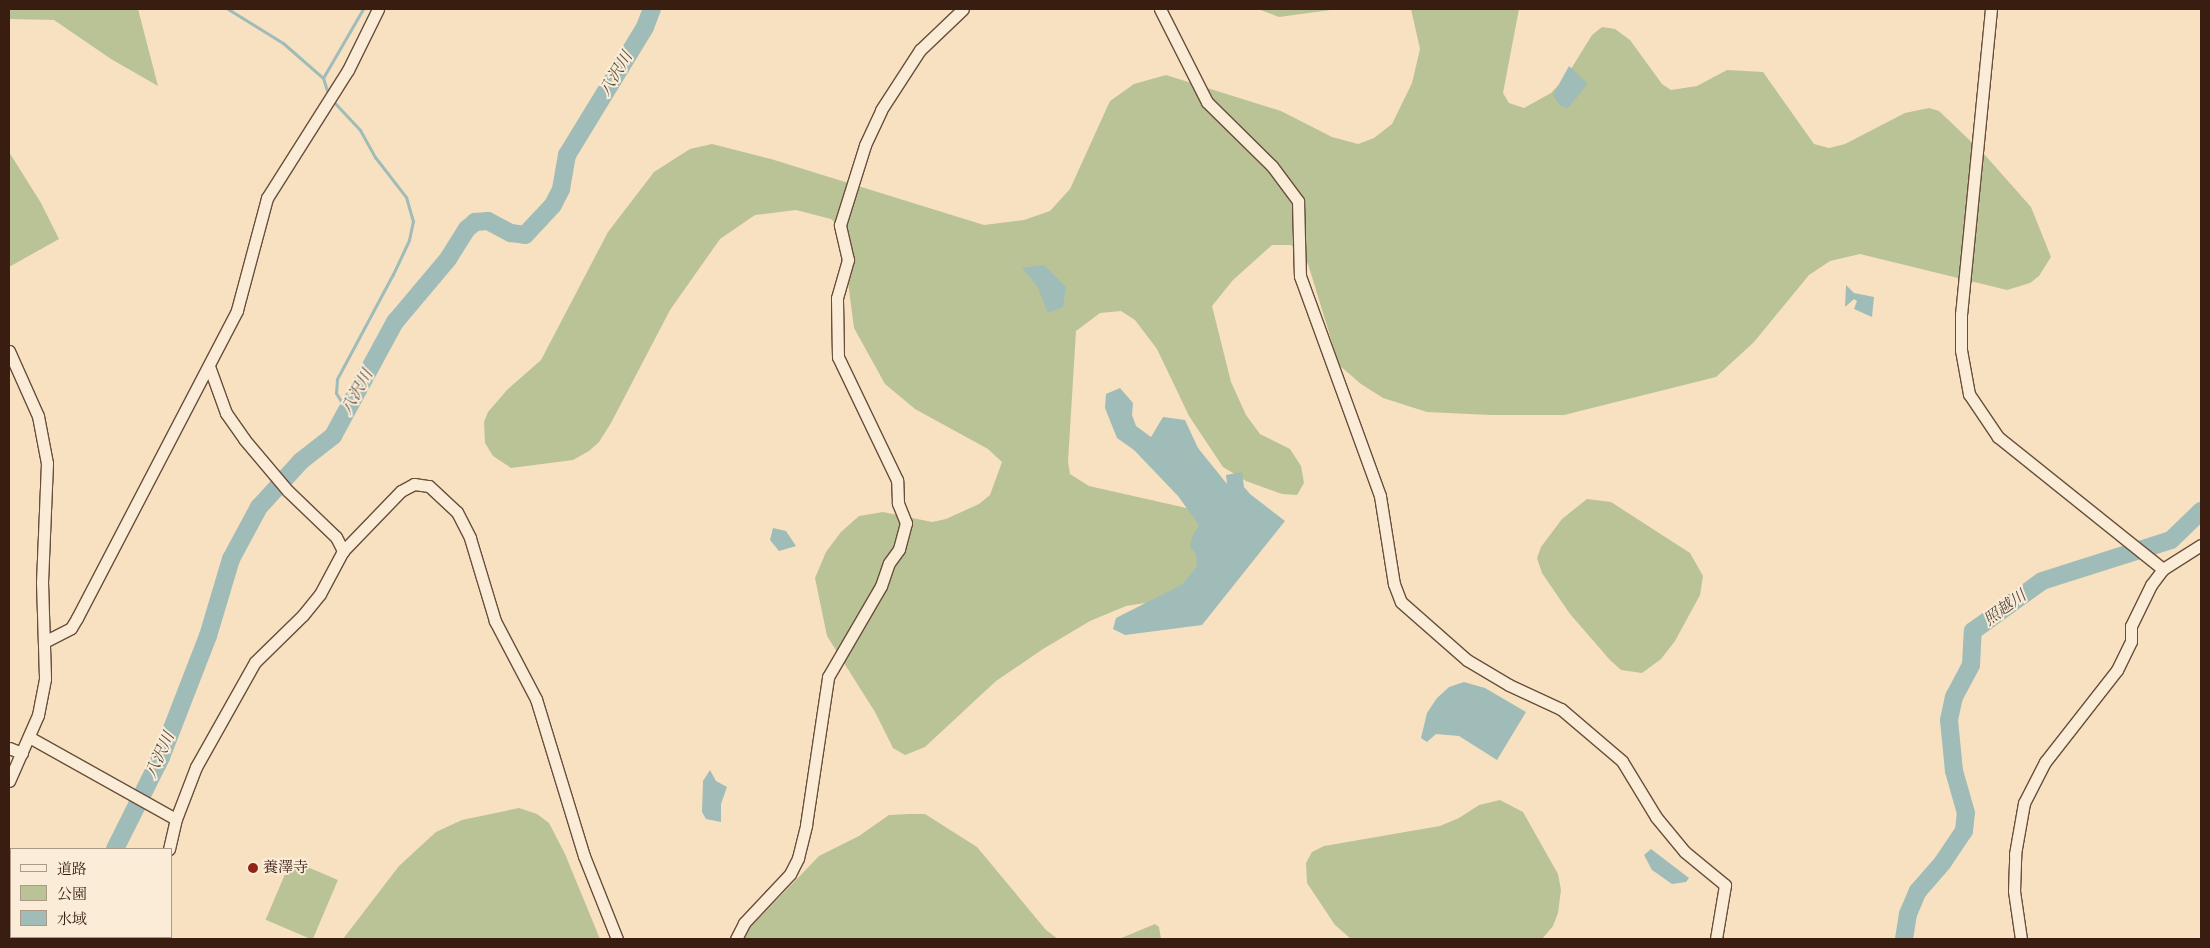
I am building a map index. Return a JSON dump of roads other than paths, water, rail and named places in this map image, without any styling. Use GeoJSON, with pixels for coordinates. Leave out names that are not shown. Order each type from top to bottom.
{"type":"FeatureCollection","features":[{"type":"Feature","properties":{"kind":"street"},"geometry":{"type":"LineString","coordinates":[[44,642],[71,628],[237,310],[267,198],[334,94],[378,9]]}},
{"type":"Feature","properties":{"kind":"street"},"geometry":{"type":"LineString","coordinates":[[736,939],[744,923],[790,874],[798,858],[806,825],[828,678],[881,586],[899,549],[906,523],[898,503],[897,480],[838,358],[838,298],[848,260],[840,225],[865,145],[881,110],[920,50],[963,9]]}},
{"type":"Feature","properties":{"kind":"street"},"geometry":{"type":"LineString","coordinates":[[1160,9],[1207,102],[1272,166],[1298,201],[1300,276],[1380,496],[1394,584],[1401,602],[1468,660],[1509,685],[1561,709],[1622,760],[1656,817],[1686,852],[1725,885],[1716,939]]}},
{"type":"Feature","properties":{"kind":"street"},"geometry":{"type":"LineString","coordinates":[[1991,9],[1961,314],[1961,350],[1969,394],[1998,437],[2129,540],[2162,570]]}},
{"type":"Feature","properties":{"kind":"street"},"geometry":{"type":"LineString","coordinates":[[9,351],[38,416],[46,463],[42,582],[44,642],[42,693],[29,737],[9,781]]}},
{"type":"Feature","properties":{"kind":"street"},"geometry":{"type":"LineString","coordinates":[[208,366],[226,413],[272,474],[336,536],[343,551]]}},
{"type":"Feature","properties":{"kind":"street"},"geometry":{"type":"LineString","coordinates":[[169,848],[176,819],[196,767],[255,662],[320,594],[343,551],[401,491],[414,484],[429,486],[457,512],[470,538],[495,621],[536,699],[584,856],[617,939]]}},
{"type":"Feature","properties":{"kind":"street"},"geometry":{"type":"LineString","coordinates":[[2021,939],[2014,891],[2015,854],[2024,802],[2045,762],[2116,670],[2131,641],[2131,626],[2140,605],[2162,570],[2201,545]]}},
{"type":"Feature","properties":{"kind":"street"},"geometry":{"type":"LineString","coordinates":[[29,737],[176,819]]}},
{"type":"Feature","properties":{"kind":"street"},"geometry":{"type":"LineString","coordinates":[[9,748],[22,753]]}},
{"type":"Feature","properties":{"kind":"water"},"geometry":{"type":"Polygon","coordinates":[[[1569,66],[1588,84],[1568,108],[1560,106],[1553,95],[1569,66]]]}},
{"type":"Feature","properties":{"kind":"water"},"geometry":{"type":"Polygon","coordinates":[[[1044,265],[1066,287],[1063,307],[1048,313],[1037,286],[1022,268],[1044,265]]]}},
{"type":"Feature","properties":{"kind":"water"},"geometry":{"type":"Polygon","coordinates":[[[1846,285],[1854,293],[1874,297],[1872,317],[1854,309],[1857,301],[1854,299],[1845,307],[1846,285]]]}},
{"type":"Feature","properties":{"kind":"water"},"geometry":{"type":"Polygon","coordinates":[[[1120,388],[1133,403],[1132,415],[1136,426],[1151,437],[1163,417],[1185,420],[1198,448],[1227,484],[1226,475],[1242,472],[1244,487],[1250,494],[1285,521],[1202,625],[1125,635],[1113,629],[1116,618],[1183,584],[1197,566],[1196,554],[1190,547],[1192,537],[1199,525],[1178,496],[1134,450],[1117,438],[1105,408],[1106,394],[1120,388]]]}},
{"type":"Feature","properties":{"kind":"water"},"geometry":{"type":"Polygon","coordinates":[[[773,528],[786,531],[796,546],[779,551],[770,540],[773,528]]]}},
{"type":"Feature","properties":{"kind":"water"},"geometry":{"type":"Polygon","coordinates":[[[1464,682],[1485,688],[1526,712],[1497,760],[1459,736],[1436,734],[1427,742],[1421,738],[1427,713],[1437,698],[1449,687],[1464,682]]]}},
{"type":"Feature","properties":{"kind":"water"},"geometry":{"type":"Polygon","coordinates":[[[710,770],[716,781],[727,787],[721,804],[721,822],[706,819],[702,812],[703,781],[710,770]]]}},
{"type":"Feature","properties":{"kind":"water"},"geometry":{"type":"Polygon","coordinates":[[[1651,849],[1689,878],[1686,882],[1672,884],[1652,870],[1644,855],[1651,849]]]}},
{"type":"Feature","properties":{"kind":"waterway"},"geometry":{"type":"LineString","coordinates":[[228,9],[283,43],[323,78],[329,96]]}},
{"type":"Feature","properties":{"kind":"waterway"},"geometry":{"type":"LineString","coordinates":[[323,78],[363,9]]}},
{"type":"Feature","properties":{"kind":"waterway","name":"八沢川"},"geometry":{"type":"LineString","coordinates":[[116,848],[161,757],[208,636],[231,559],[259,507],[301,461],[333,436],[395,322],[448,259],[467,229],[475,222],[488,221],[511,233],[525,235],[553,205],[561,189],[567,155],[645,27],[652,9]]}},
{"type":"Feature","properties":{"kind":"waterway"},"geometry":{"type":"LineString","coordinates":[[333,101],[360,130],[375,157],[406,197],[413,221],[409,240],[393,274],[337,379],[336,393],[348,412]]}},
{"type":"Feature","properties":{"kind":"waterway","name":"照越川"},"geometry":{"type":"LineString","coordinates":[[1904,939],[1908,914],[1918,891],[1943,862],[1964,831],[1966,813],[1954,771],[1949,720],[1954,697],[1971,665],[1973,631],[2042,581],[2171,540],[2201,511]]}},
{"type":"Feature","properties":{"kind":"place","name":"養澤寺"},"geometry":{"type":"Point","coordinates":[253,868]}}]}
